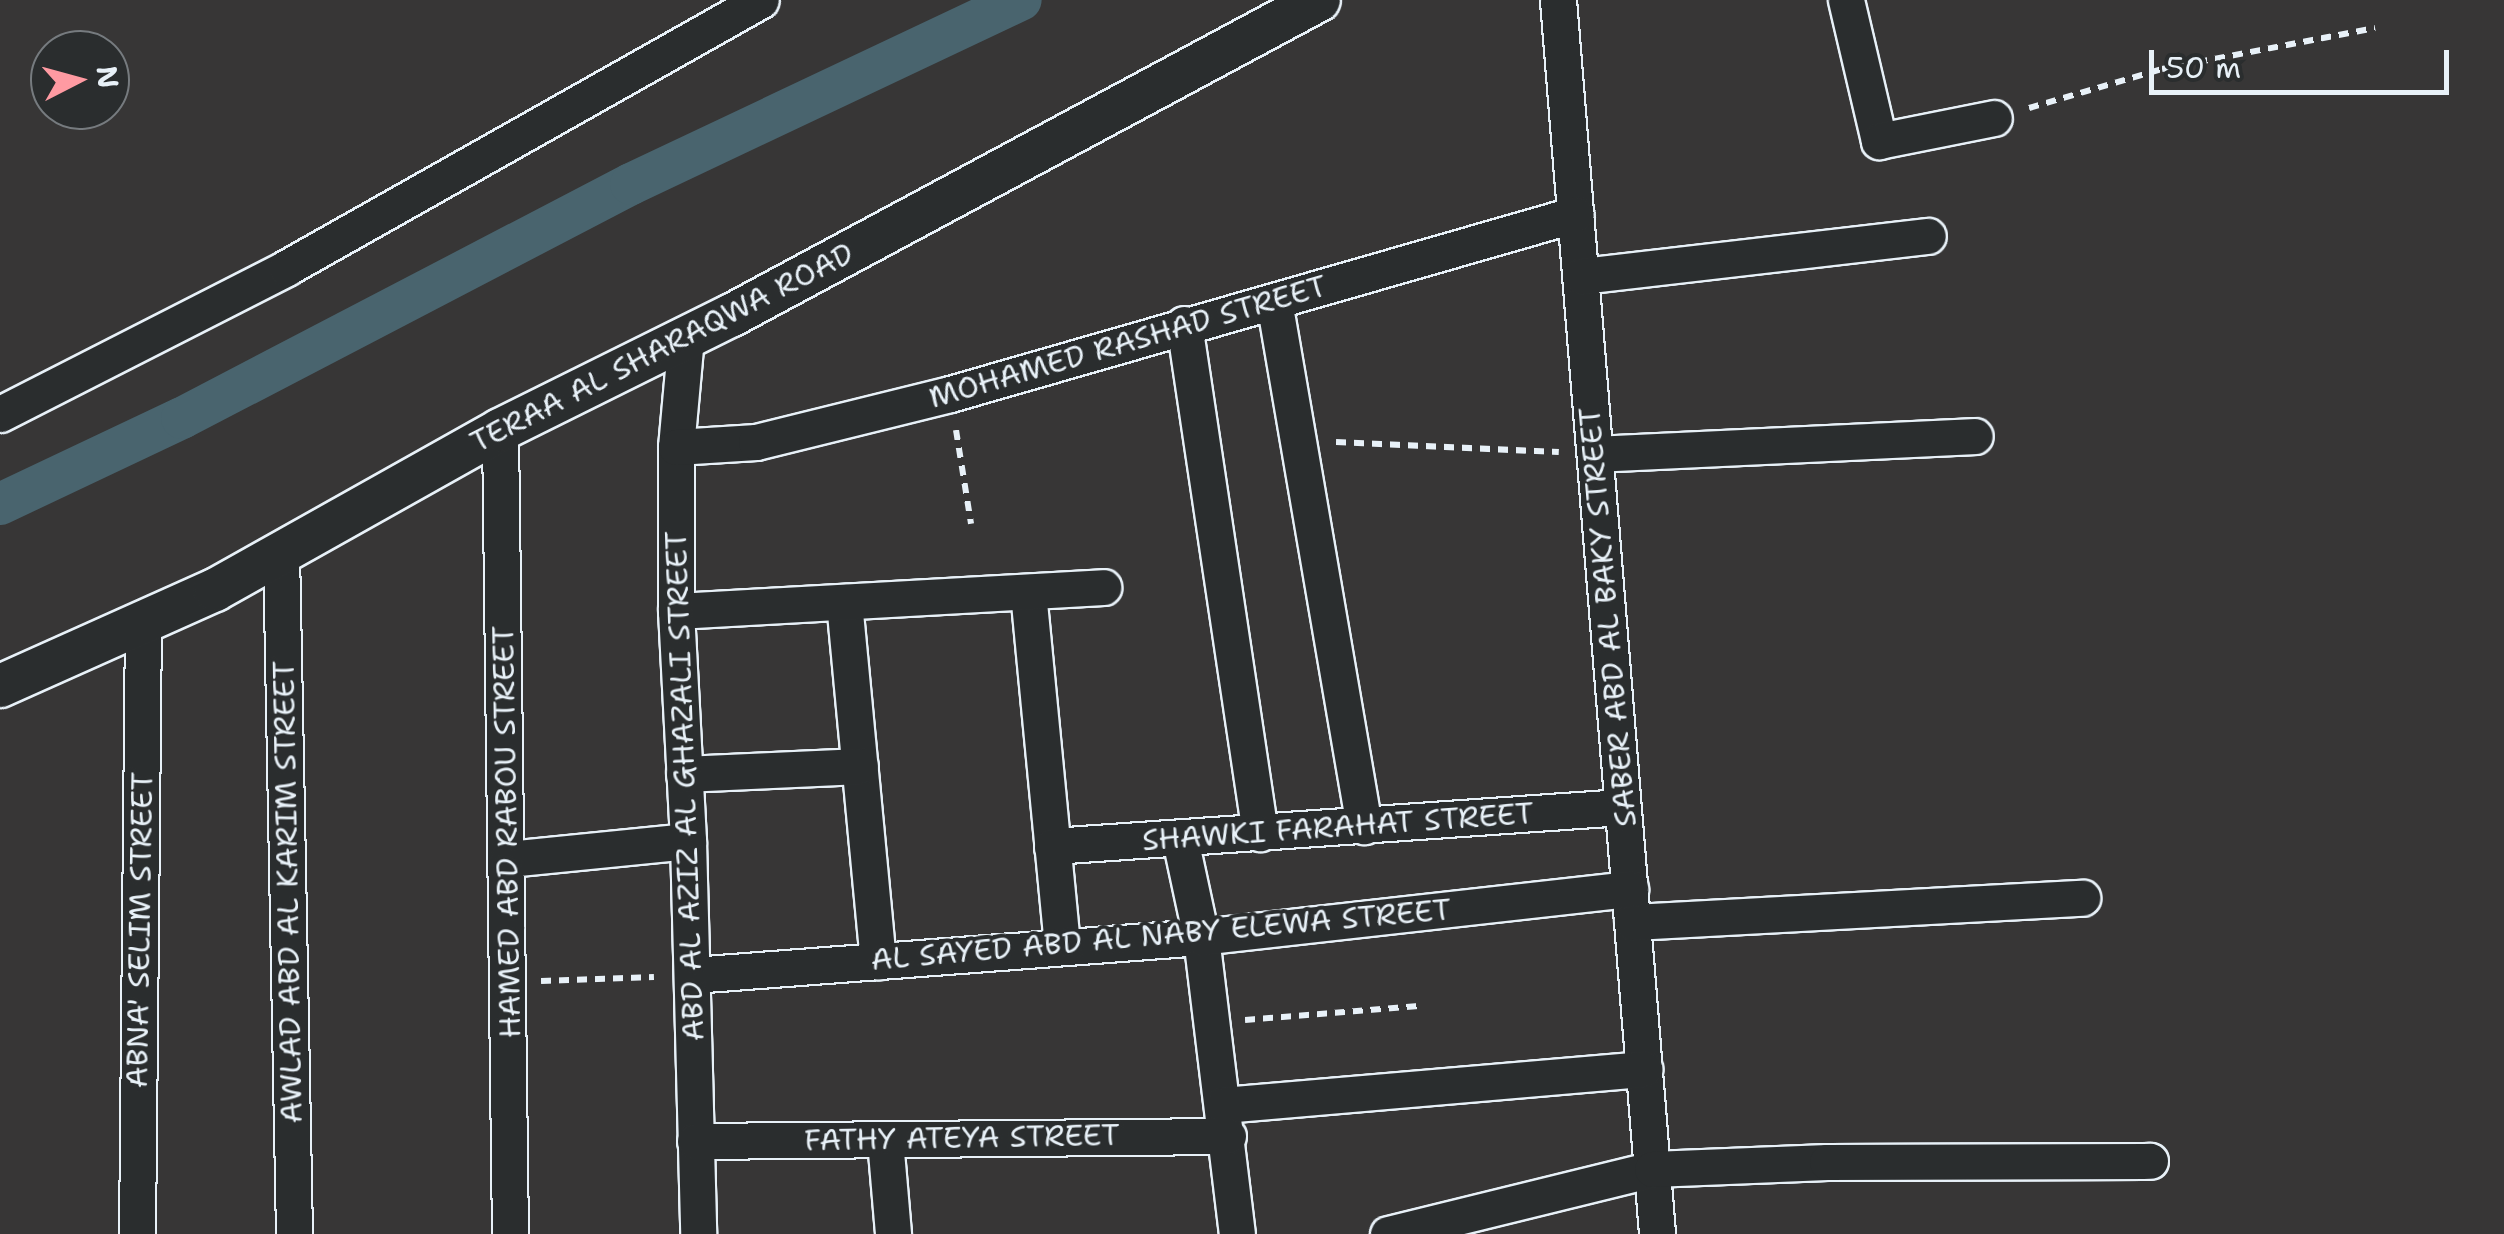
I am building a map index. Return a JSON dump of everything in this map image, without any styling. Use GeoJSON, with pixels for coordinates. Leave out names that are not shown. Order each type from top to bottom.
{"type":"FeatureCollection","features":[{"type":"Feature","properties":{"kind":"street"},"geometry":{"type":"LineString","coordinates":[[0,414],[286,268],[760,0]]}},
{"type":"Feature","properties":{"kind":"street","name":"TERAA AL SHARAQWA ROAD"},"geometry":{"type":"LineString","coordinates":[[0,686],[143,625],[500,430],[686,338],[1319,0]]}},
{"type":"Feature","properties":{"kind":"street","name":"SABER ABD AL BAKY STREET"},"geometry":{"type":"LineString","coordinates":[[1558,0],[1657,1234]]}},
{"type":"Feature","properties":{"kind":"street"},"geometry":{"type":"LineString","coordinates":[[1846,0],[1879,141],[1994,118]]}},
{"type":"Feature","properties":{"kind":"street","name":"MOHAMED RASHAD STREET"},"geometry":{"type":"LineString","coordinates":[[676,447],[756,442],[950,394],[1576,214]]}},
{"type":"Feature","properties":{"kind":"street"},"geometry":{"type":"LineString","coordinates":[[1581,276],[1928,236]]}},
{"type":"Feature","properties":{"kind":"street"},"geometry":{"type":"LineString","coordinates":[[1274,300],[1364,826]]}},
{"type":"Feature","properties":{"kind":"street"},"geometry":{"type":"LineString","coordinates":[[1184,324],[1260,833]]}},
{"type":"Feature","properties":{"kind":"street","name":"ABD AL AZIZ AL GHAZALI STREET"},"geometry":{"type":"LineString","coordinates":[[686,338],[676,447],[676,611],[688,841],[698,1234]]}},
{"type":"Feature","properties":{"kind":"street","name":"HAMED ABD RABOU STREET"},"geometry":{"type":"LineString","coordinates":[[500,430],[510,982],[510,1234]]}},
{"type":"Feature","properties":{"kind":"street"},"geometry":{"type":"LineString","coordinates":[[1595,454],[1975,436]]}},
{"type":"Feature","properties":{"kind":"street","name":"AWLAD ABD AL KARIM STREET"},"geometry":{"type":"LineString","coordinates":[[281,551],[294,1234]]}},
{"type":"Feature","properties":{"kind":"street"},"geometry":{"type":"LineString","coordinates":[[676,611],[1103,587]]}},
{"type":"Feature","properties":{"kind":"street"},"geometry":{"type":"LineString","coordinates":[[1028,592],[1062,946]]}},
{"type":"Feature","properties":{"kind":"street"},"geometry":{"type":"LineString","coordinates":[[844,602],[878,960]]}},
{"type":"Feature","properties":{"kind":"street","name":"ABNA' SELIM STREET"},"geometry":{"type":"LineString","coordinates":[[137,1234],[143,625]]}},
{"type":"Feature","properties":{"kind":"street"},"geometry":{"type":"LineString","coordinates":[[684,774],[860,766]]}},
{"type":"Feature","properties":{"kind":"street","name":"SHAWKI FARAHAT STREET"},"geometry":{"type":"LineString","coordinates":[[1052,846],[1623,807]]}},
{"type":"Feature","properties":{"kind":"street"},"geometry":{"type":"LineString","coordinates":[[1180,839],[1201,937],[1238,1234]]}},
{"type":"Feature","properties":{"kind":"street"},"geometry":{"type":"LineString","coordinates":[[508,859],[688,841]]}},
{"type":"Feature","properties":{"kind":"street","name":"AL SAYED ABD AL NABY ELEWA STREET"},"geometry":{"type":"LineString","coordinates":[[692,975],[1631,905],[2082,898]]}},
{"type":"Feature","properties":{"kind":"street","name":"FATHY ATEYA STREET"},"geometry":{"type":"LineString","coordinates":[[695,1141],[885,1140],[1226,1120],[1644,1068]]}},
{"type":"Feature","properties":{"kind":"street"},"geometry":{"type":"LineString","coordinates":[[885,1140],[893,1234]]}},
{"type":"Feature","properties":{"kind":"street"},"geometry":{"type":"LineString","coordinates":[[1388,1234],[1652,1169],[1827,1162],[2150,1161]]}},
{"type":"Feature","properties":{"kind":"path"},"geometry":{"type":"LineString","coordinates":[[1994,118],[2162,70],[2374,28]]}},
{"type":"Feature","properties":{"kind":"path"},"geometry":{"type":"LineString","coordinates":[[950,394],[972,524]]}},
{"type":"Feature","properties":{"kind":"path"},"geometry":{"type":"LineString","coordinates":[[1298,440],[1595,454]]}},
{"type":"Feature","properties":{"kind":"path"},"geometry":{"type":"LineString","coordinates":[[510,982],[692,975]]}},
{"type":"Feature","properties":{"kind":"path"},"geometry":{"type":"LineString","coordinates":[[1213,1022],[1418,1006]]}},
{"type":"Feature","properties":{"kind":"waterway"},"geometry":{"type":"LineString","coordinates":[[0,504],[182,418],[631,184],[1021,0]]}}]}
